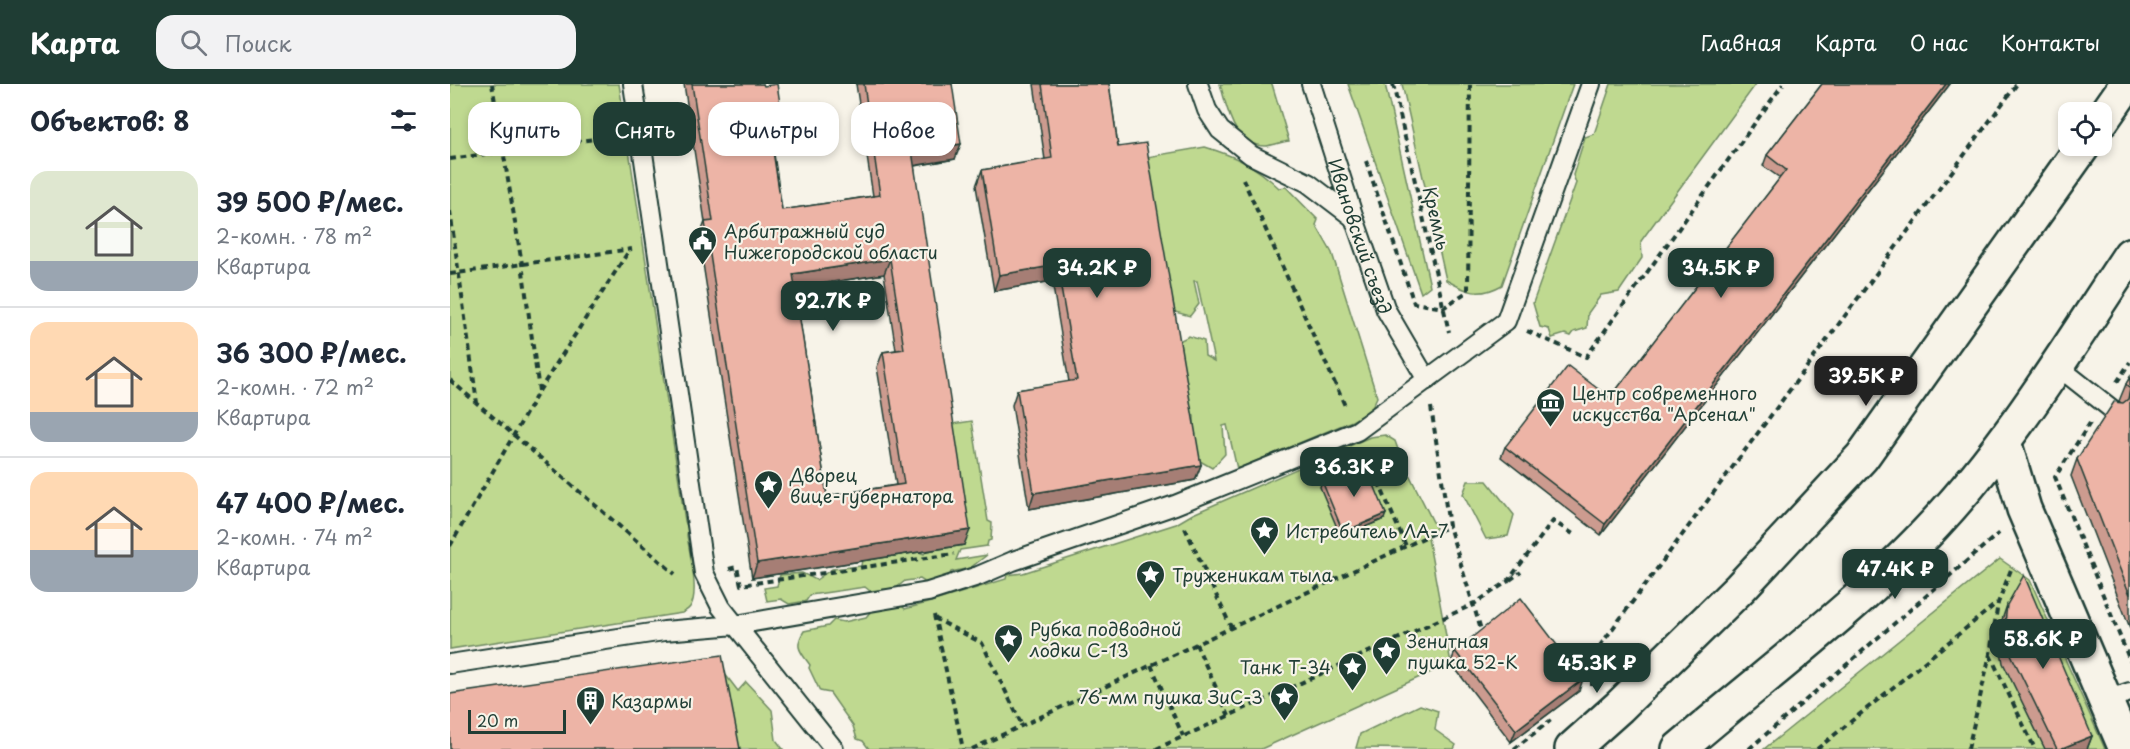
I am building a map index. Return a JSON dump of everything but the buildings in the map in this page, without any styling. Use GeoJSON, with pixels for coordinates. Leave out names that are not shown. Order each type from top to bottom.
{"type":"FeatureCollection","features":[{"type":"Feature","properties":{"kind":"street"},"geometry":{"type":"LineString","coordinates":[[2112,106],[2127,84]]}},
{"type":"Feature","properties":{"kind":"street"},"geometry":{"type":"LineString","coordinates":[[1572,749],[1619,708],[1740,588],[1862,457],[2077,156]]}},
{"type":"Feature","properties":{"kind":"street"},"geometry":{"type":"LineString","coordinates":[[1679,749],[1874,585],[1936,523],[2004,442],[2056,365],[2126,271]]}},
{"type":"Feature","properties":{"kind":"street"},"geometry":{"type":"LineString","coordinates":[[2004,442],[2025,509],[2118,696],[2126,749]]}},
{"type":"Feature","properties":{"kind":"lane"},"geometry":{"type":"LineString","coordinates":[[633,84],[704,573],[721,607],[834,749]]}},
{"type":"Feature","properties":{"kind":"lane"},"geometry":{"type":"LineString","coordinates":[[1198,84],[1208,110],[1220,130],[1251,155],[1308,183],[1354,218]]}},
{"type":"Feature","properties":{"kind":"lane","name":"Ивановский съезд"},"geometry":{"type":"LineString","coordinates":[[1311,84],[1386,310],[1427,380]]}},
{"type":"Feature","properties":{"kind":"lane"},"geometry":{"type":"LineString","coordinates":[[450,664],[664,631],[736,624],[928,592],[1175,505],[1357,431],[1506,321],[1591,84]]}},
{"type":"Feature","properties":{"kind":"lane"},"geometry":{"type":"LineString","coordinates":[[2056,365],[2108,407]]}},
{"type":"Feature","properties":{"kind":"path"},"geometry":{"type":"LineString","coordinates":[[492,84],[495,102]]}},
{"type":"Feature","properties":{"kind":"path","name":"Кремль"},"geometry":{"type":"LineString","coordinates":[[1393,84],[1455,359]]}},
{"type":"Feature","properties":{"kind":"path"},"geometry":{"type":"LineString","coordinates":[[1365,161],[1414,303],[1443,308],[1468,291],[1470,84]]}},
{"type":"Feature","properties":{"kind":"path"},"geometry":{"type":"LineString","coordinates":[[1506,321],[1586,357],[1783,84]]}},
{"type":"Feature","properties":{"kind":"path"},"geometry":{"type":"LineString","coordinates":[[1586,691],[1592,686],[1593,655],[2017,84]]}},
{"type":"Feature","properties":{"kind":"path"},"geometry":{"type":"LineString","coordinates":[[450,159],[470,156]]}},
{"type":"Feature","properties":{"kind":"path"},"geometry":{"type":"LineString","coordinates":[[505,156],[539,391]]}},
{"type":"Feature","properties":{"kind":"path"},"geometry":{"type":"LineString","coordinates":[[1241,176],[1357,431],[1406,546]]}},
{"type":"Feature","properties":{"kind":"path"},"geometry":{"type":"LineString","coordinates":[[450,212],[477,403]]}},
{"type":"Feature","properties":{"kind":"path"},"geometry":{"type":"LineString","coordinates":[[450,274],[655,245]]}},
{"type":"Feature","properties":{"kind":"path"},"geometry":{"type":"LineString","coordinates":[[450,546],[539,391],[631,249]]}},
{"type":"Feature","properties":{"kind":"path"},"geometry":{"type":"LineString","coordinates":[[2130,362],[2108,407],[2055,477],[2130,661]]}},
{"type":"Feature","properties":{"kind":"path"},"geometry":{"type":"LineString","coordinates":[[450,380],[675,574]]}},
{"type":"Feature","properties":{"kind":"path"},"geometry":{"type":"LineString","coordinates":[[1427,380],[1449,526],[1484,637]]}},
{"type":"Feature","properties":{"kind":"path"},"geometry":{"type":"LineString","coordinates":[[1175,505],[1232,627]]}},
{"type":"Feature","properties":{"kind":"path"},"geometry":{"type":"LineString","coordinates":[[1507,582],[1553,521],[1573,534]]}},
{"type":"Feature","properties":{"kind":"path"},"geometry":{"type":"LineString","coordinates":[[972,749],[1449,526]]}},
{"type":"Feature","properties":{"kind":"path"},"geometry":{"type":"LineString","coordinates":[[1749,749],[2000,533]]}},
{"type":"Feature","properties":{"kind":"path"},"geometry":{"type":"LineString","coordinates":[[727,569],[737,567],[741,585],[966,552]]}},
{"type":"Feature","properties":{"kind":"path"},"geometry":{"type":"LineString","coordinates":[[1968,749],[1990,654],[1998,603],[2015,559]]}},
{"type":"Feature","properties":{"kind":"path"},"geometry":{"type":"LineString","coordinates":[[1156,749],[1474,604],[1521,572]]}},
{"type":"Feature","properties":{"kind":"path"},"geometry":{"type":"LineString","coordinates":[[928,592],[963,749]]}},
{"type":"Feature","properties":{"kind":"path"},"geometry":{"type":"LineString","coordinates":[[1817,749],[1998,603]]}},
{"type":"Feature","properties":{"kind":"path"},"geometry":{"type":"LineString","coordinates":[[934,618],[982,643],[1022,725]]}},
{"type":"Feature","properties":{"kind":"path"},"geometry":{"type":"LineString","coordinates":[[1196,644],[1229,716]]}},
{"type":"Feature","properties":{"kind":"path"},"geometry":{"type":"LineString","coordinates":[[1990,654],[2036,749]]}},
{"type":"Feature","properties":{"kind":"path"},"geometry":{"type":"LineString","coordinates":[[1151,665],[1183,736]]}},
{"type":"Feature","properties":{"kind":"path"},"geometry":{"type":"LineString","coordinates":[[1514,749],[1557,715]]}},
{"type":"Feature","properties":{"kind":"path"},"geometry":{"type":"LineString","coordinates":[[1545,717],[1549,721]]}},
{"type":"Feature","properties":{"kind":"green space"},"geometry":{"type":"Polygon","coordinates":[[[450,84],[619,84],[622,102],[593,102],[593,156],[630,156],[688,529],[693,572],[693,601],[690,607],[682,613],[450,649],[450,84]]]}},
{"type":"Feature","properties":{"kind":"green space"},"geometry":{"type":"Polygon","coordinates":[[[1220,84],[1272,84],[1289,141],[1266,146],[1246,140],[1233,124],[1220,84]]]}},
{"type":"Feature","properties":{"kind":"green space"},"geometry":{"type":"Polygon","coordinates":[[[1348,84],[1385,84],[1430,286],[1421,293],[1348,84]]]}},
{"type":"Feature","properties":{"kind":"green space"},"geometry":{"type":"Polygon","coordinates":[[[1402,84],[1573,84],[1502,285],[1494,289],[1473,292],[1446,280],[1402,84]]]}},
{"type":"Feature","properties":{"kind":"green space"},"geometry":{"type":"Polygon","coordinates":[[[1611,84],[1756,84],[1641,241],[1642,258],[1619,292],[1601,295],[1588,313],[1587,328],[1574,332],[1571,336],[1565,334],[1552,338],[1549,329],[1540,327],[1533,303],[1576,183],[1573,175],[1585,137],[1594,134],[1611,84]]]}},
{"type":"Feature","properties":{"kind":"green space"},"geometry":{"type":"Polygon","coordinates":[[[1205,147],[1245,163],[1279,188],[1286,187],[1318,220],[1316,225],[1332,253],[1377,397],[1371,410],[1352,421],[1237,469],[1227,425],[1223,426],[1225,454],[1212,468],[1195,458],[1194,416],[1173,385],[1179,341],[1189,336],[1204,341],[1205,356],[1214,361],[1197,281],[1194,281],[1199,304],[1190,316],[1175,312],[1141,158],[1205,147]]]}},
{"type":"Feature","properties":{"kind":"green space"},"geometry":{"type":"Polygon","coordinates":[[[972,421],[988,521],[992,523],[991,540],[988,541],[987,546],[960,550],[956,560],[987,555],[970,568],[951,572],[947,581],[931,586],[920,579],[905,581],[896,588],[870,591],[865,587],[810,595],[806,601],[789,604],[781,599],[767,601],[764,588],[777,586],[780,575],[802,573],[816,580],[832,569],[861,566],[864,546],[900,544],[924,554],[934,541],[946,425],[972,421]]]}},
{"type":"Feature","properties":{"kind":"green space"},"geometry":{"type":"Polygon","coordinates":[[[1385,435],[1395,441],[1401,458],[1436,528],[1428,538],[1451,663],[1261,749],[869,749],[863,741],[857,739],[853,726],[830,693],[820,691],[809,668],[810,665],[800,649],[799,641],[804,631],[828,626],[834,620],[844,622],[866,617],[873,609],[899,603],[905,609],[931,602],[1006,579],[1007,575],[1023,573],[1176,524],[1193,514],[1370,437],[1385,435]]]}},
{"type":"Feature","properties":{"kind":"green space"},"geometry":{"type":"Polygon","coordinates":[[[1468,481],[1487,481],[1514,515],[1508,536],[1486,539],[1463,494],[1468,481]]]}},
{"type":"Feature","properties":{"kind":"green space"},"geometry":{"type":"Polygon","coordinates":[[[2000,559],[2030,580],[2105,749],[1764,749],[2000,559]]]}},
{"type":"Feature","properties":{"kind":"green space"},"geometry":{"type":"Polygon","coordinates":[[[718,665],[738,691],[746,682],[772,710],[776,740],[783,749],[731,749],[718,665]]]}},
{"type":"Feature","properties":{"kind":"green space"},"geometry":{"type":"Polygon","coordinates":[[[1420,705],[1438,711],[1435,730],[1456,745],[1454,749],[1356,748],[1360,734],[1420,705]]]}},
{"type":"Feature","properties":{"kind":"place","name":"Арбитражный суд Нижегородской области"},"geometry":{"type":"Point","coordinates":[703,266]}},
{"type":"Feature","properties":{"kind":"place","name":"Центр современного искусства \"Арсенал\""},"geometry":{"type":"Point","coordinates":[1551,428]}},
{"type":"Feature","properties":{"kind":"place","name":"Дворец вице-губернатора"},"geometry":{"type":"Point","coordinates":[769,510]}},
{"type":"Feature","properties":{"kind":"place","name":"Истребитель ЛА-7"},"geometry":{"type":"Point","coordinates":[1265,556]}},
{"type":"Feature","properties":{"kind":"place","name":"Труженикам тыла"},"geometry":{"type":"Point","coordinates":[1151,600]}},
{"type":"Feature","properties":{"kind":"place","name":"Рубка подводной лодки С-13"},"geometry":{"type":"Point","coordinates":[1009,664]}},
{"type":"Feature","properties":{"kind":"place","name":"Зенитная пушка 52-К"},"geometry":{"type":"Point","coordinates":[1386,676]}},
{"type":"Feature","properties":{"kind":"place","name":"Танк Т-34"},"geometry":{"type":"Point","coordinates":[1352,692]}},
{"type":"Feature","properties":{"kind":"place","name":"76-мм пушка ЗиС-3"},"geometry":{"type":"Point","coordinates":[1284,722]}},
{"type":"Feature","properties":{"kind":"place","name":"Казармы"},"geometry":{"type":"Point","coordinates":[590,726]}}]}
